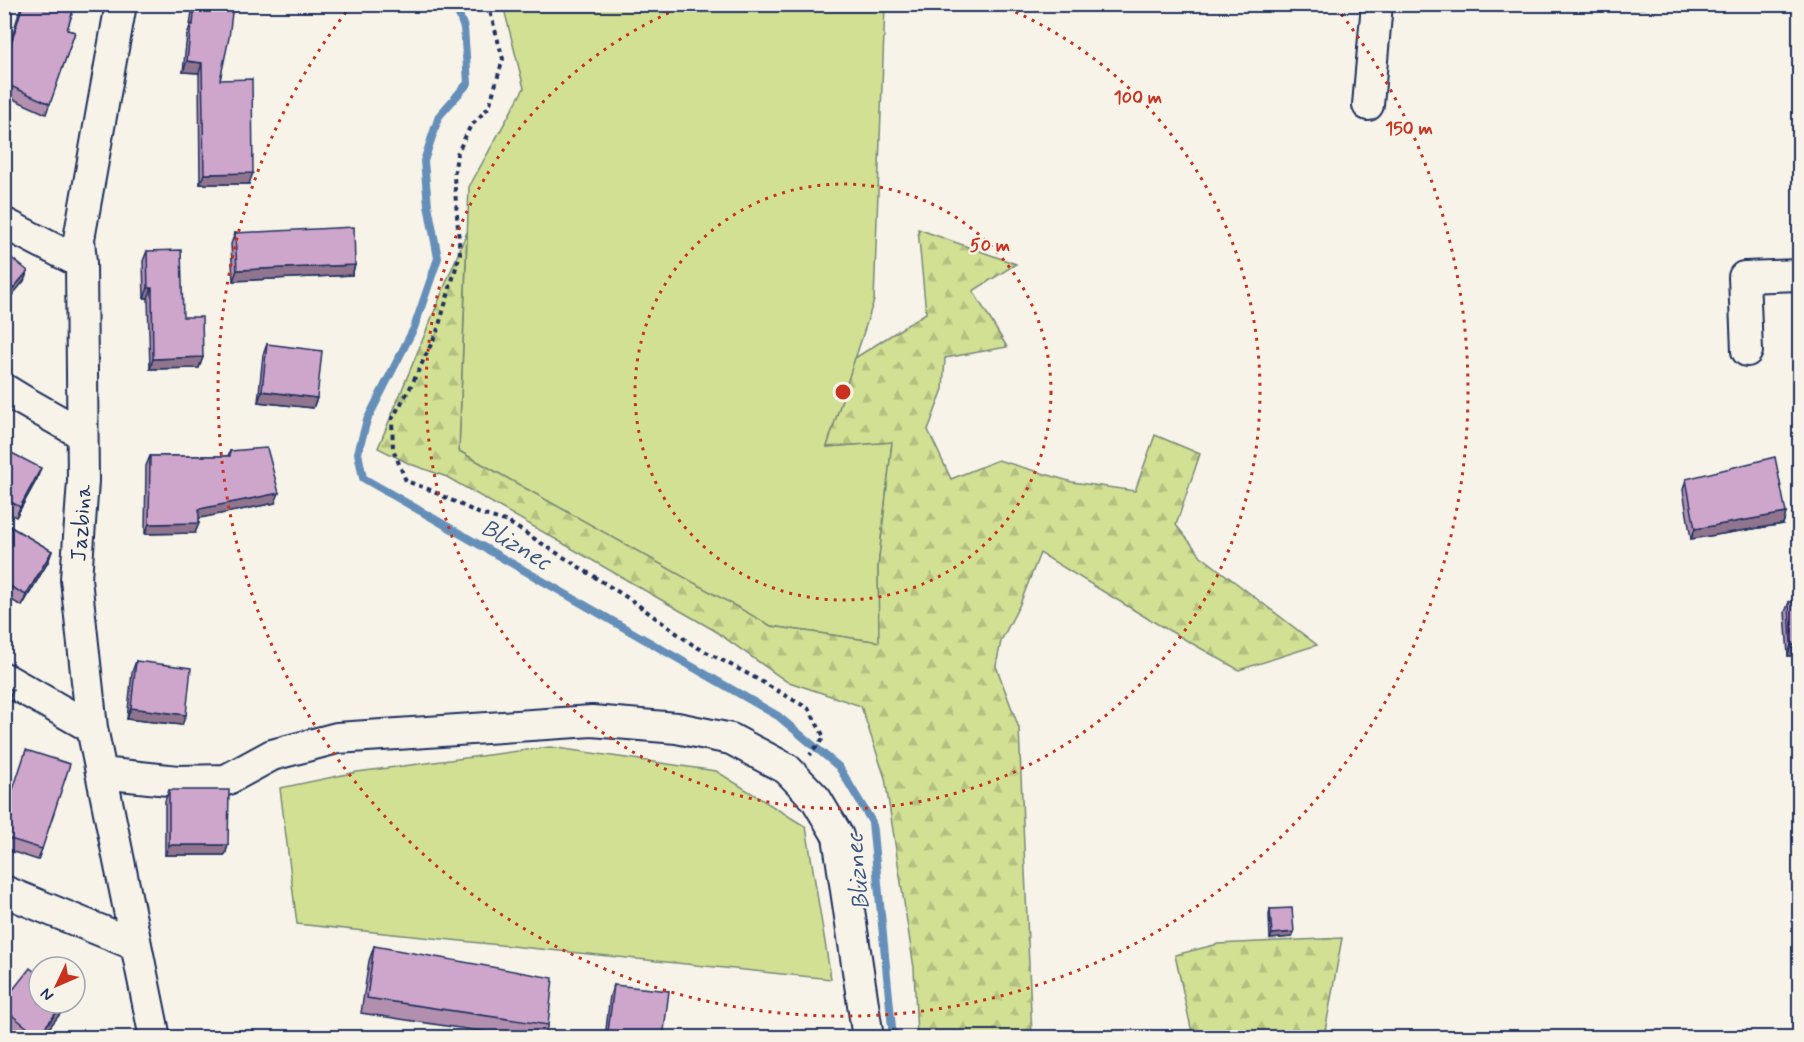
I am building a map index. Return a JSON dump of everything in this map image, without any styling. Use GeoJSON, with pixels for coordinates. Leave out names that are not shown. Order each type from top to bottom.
{"type":"FeatureCollection","features":[{"type":"Feature","properties":{"kind":"street","name":"Jazbina"},"geometry":{"type":"LineString","coordinates":[[120,4],[79,239],[83,481],[76,579],[92,728],[155,1038]]}},
{"type":"Feature","properties":{"kind":"street"},"geometry":{"type":"LineString","coordinates":[[1368,105],[1377,4]]}},
{"type":"Feature","properties":{"kind":"street"},"geometry":{"type":"LineString","coordinates":[[4,223],[81,263]]}},
{"type":"Feature","properties":{"kind":"street"},"geometry":{"type":"LineString","coordinates":[[1748,351],[1744,277],[1800,275]]}},
{"type":"Feature","properties":{"kind":"street"},"geometry":{"type":"LineString","coordinates":[[4,389],[82,434]]}},
{"type":"Feature","properties":{"kind":"street"},"geometry":{"type":"LineString","coordinates":[[4,678],[92,728]]}},
{"type":"Feature","properties":{"kind":"street"},"geometry":{"type":"LineString","coordinates":[[101,773],[178,781],[226,780],[272,755],[337,738],[592,721],[677,728],[731,739],[787,769],[816,799],[838,836],[868,1038]]}},
{"type":"Feature","properties":{"kind":"street"},"geometry":{"type":"LineString","coordinates":[[4,891],[136,945]]}},
{"type":"Feature","properties":{"kind":"path"},"geometry":{"type":"LineString","coordinates":[[488,4],[502,59],[489,106],[470,127],[457,154],[454,177],[460,254],[436,332],[410,388],[392,419],[393,449],[406,481],[478,513],[508,522],[631,600],[693,645],[809,709],[824,737],[808,757]]}},
{"type":"Feature","properties":{"kind":"green space"},"geometry":{"type":"Polygon","coordinates":[[[503,5],[885,5],[874,300],[827,447],[892,442],[878,567],[880,642],[771,626],[459,451],[469,187],[524,88],[503,5]]]}},
{"type":"Feature","properties":{"kind":"green space"},"geometry":{"type":"Polygon","coordinates":[[[918,229],[1016,264],[973,291],[1007,347],[945,358],[943,389],[928,430],[951,479],[998,460],[1072,482],[1135,491],[1155,435],[1200,454],[1176,525],[1201,556],[1317,645],[1239,670],[1147,618],[1040,553],[1020,604],[1001,641],[996,666],[1019,728],[1032,1037],[917,1037],[914,968],[885,778],[861,706],[786,681],[712,629],[447,477],[410,464],[378,448],[467,232],[459,451],[771,626],[879,642],[878,567],[892,442],[827,447],[855,358],[926,313],[918,229]]]}},
{"type":"Feature","properties":{"kind":"green space"},"geometry":{"type":"Polygon","coordinates":[[[550,747],[716,771],[806,827],[831,979],[297,924],[280,788],[357,772],[550,747]]]}},
{"type":"Feature","properties":{"kind":"green space"},"geometry":{"type":"Polygon","coordinates":[[[1342,938],[1324,1037],[1193,1037],[1175,955],[1218,944],[1342,938]]]}},
{"type":"Feature","properties":{"kind":"building"},"geometry":{"type":"Polygon","coordinates":[[[23,4],[75,4],[67,30],[75,32],[50,104],[4,83],[4,67],[23,4]]]}},
{"type":"Feature","properties":{"kind":"building"},"geometry":{"type":"Polygon","coordinates":[[[195,4],[233,4],[220,80],[252,79],[253,173],[204,174],[202,63],[187,61],[195,4]]]}},
{"type":"Feature","properties":{"kind":"building"},"geometry":{"type":"Polygon","coordinates":[[[354,227],[355,265],[237,270],[235,233],[354,227]]]}},
{"type":"Feature","properties":{"kind":"building"},"geometry":{"type":"Polygon","coordinates":[[[181,250],[183,317],[202,317],[203,357],[153,359],[152,288],[148,288],[147,251],[181,250]]]}},
{"type":"Feature","properties":{"kind":"building"},"geometry":{"type":"Polygon","coordinates":[[[4,252],[28,271],[4,299],[4,252]]]}},
{"type":"Feature","properties":{"kind":"building"},"geometry":{"type":"Polygon","coordinates":[[[267,344],[322,351],[317,398],[262,391],[267,344]]]}},
{"type":"Feature","properties":{"kind":"building"},"geometry":{"type":"Polygon","coordinates":[[[267,448],[279,493],[199,509],[199,523],[149,524],[150,456],[230,456],[230,451],[267,448]]]}},
{"type":"Feature","properties":{"kind":"building"},"geometry":{"type":"Polygon","coordinates":[[[4,449],[41,468],[20,507],[4,498],[4,449]]]}},
{"type":"Feature","properties":{"kind":"building"},"geometry":{"type":"Polygon","coordinates":[[[1775,457],[1786,513],[1695,529],[1686,479],[1775,457]]]}},
{"type":"Feature","properties":{"kind":"building"},"geometry":{"type":"Polygon","coordinates":[[[4,523],[52,551],[26,595],[4,583],[4,523]]]}},
{"type":"Feature","properties":{"kind":"building"},"geometry":{"type":"Polygon","coordinates":[[[1800,601],[1800,645],[1791,645],[1789,602],[1800,601]]]}},
{"type":"Feature","properties":{"kind":"building"},"geometry":{"type":"Polygon","coordinates":[[[136,661],[191,668],[186,715],[131,708],[136,661]]]}},
{"type":"Feature","properties":{"kind":"building"},"geometry":{"type":"Polygon","coordinates":[[[4,686],[13,690],[4,705],[4,686]]]}},
{"type":"Feature","properties":{"kind":"building"},"geometry":{"type":"Polygon","coordinates":[[[26,750],[70,764],[42,849],[4,837],[4,817],[26,750]]]}},
{"type":"Feature","properties":{"kind":"building"},"geometry":{"type":"Polygon","coordinates":[[[169,790],[229,790],[228,845],[169,845],[169,790]]]}},
{"type":"Feature","properties":{"kind":"building"},"geometry":{"type":"Polygon","coordinates":[[[1292,908],[1294,932],[1272,934],[1270,909],[1292,908]]]}},
{"type":"Feature","properties":{"kind":"building"},"geometry":{"type":"Polygon","coordinates":[[[374,946],[553,978],[548,1025],[367,998],[374,946]]]}},
{"type":"Feature","properties":{"kind":"building"},"geometry":{"type":"Polygon","coordinates":[[[27,972],[27,1015],[55,1015],[38,1036],[4,1009],[4,1001],[27,972]]]}},
{"type":"Feature","properties":{"kind":"building"},"geometry":{"type":"Polygon","coordinates":[[[614,985],[669,991],[663,1038],[608,1032],[614,985]]]}},
{"type":"Feature","properties":{"kind":"waterway","name":"Bliznec"},"geometry":{"type":"LineString","coordinates":[[455,4],[464,28],[468,83],[439,116],[424,161],[428,205],[438,258],[414,328],[367,420],[358,453],[363,478],[778,716],[839,767],[872,822],[893,1038]]}}]}
